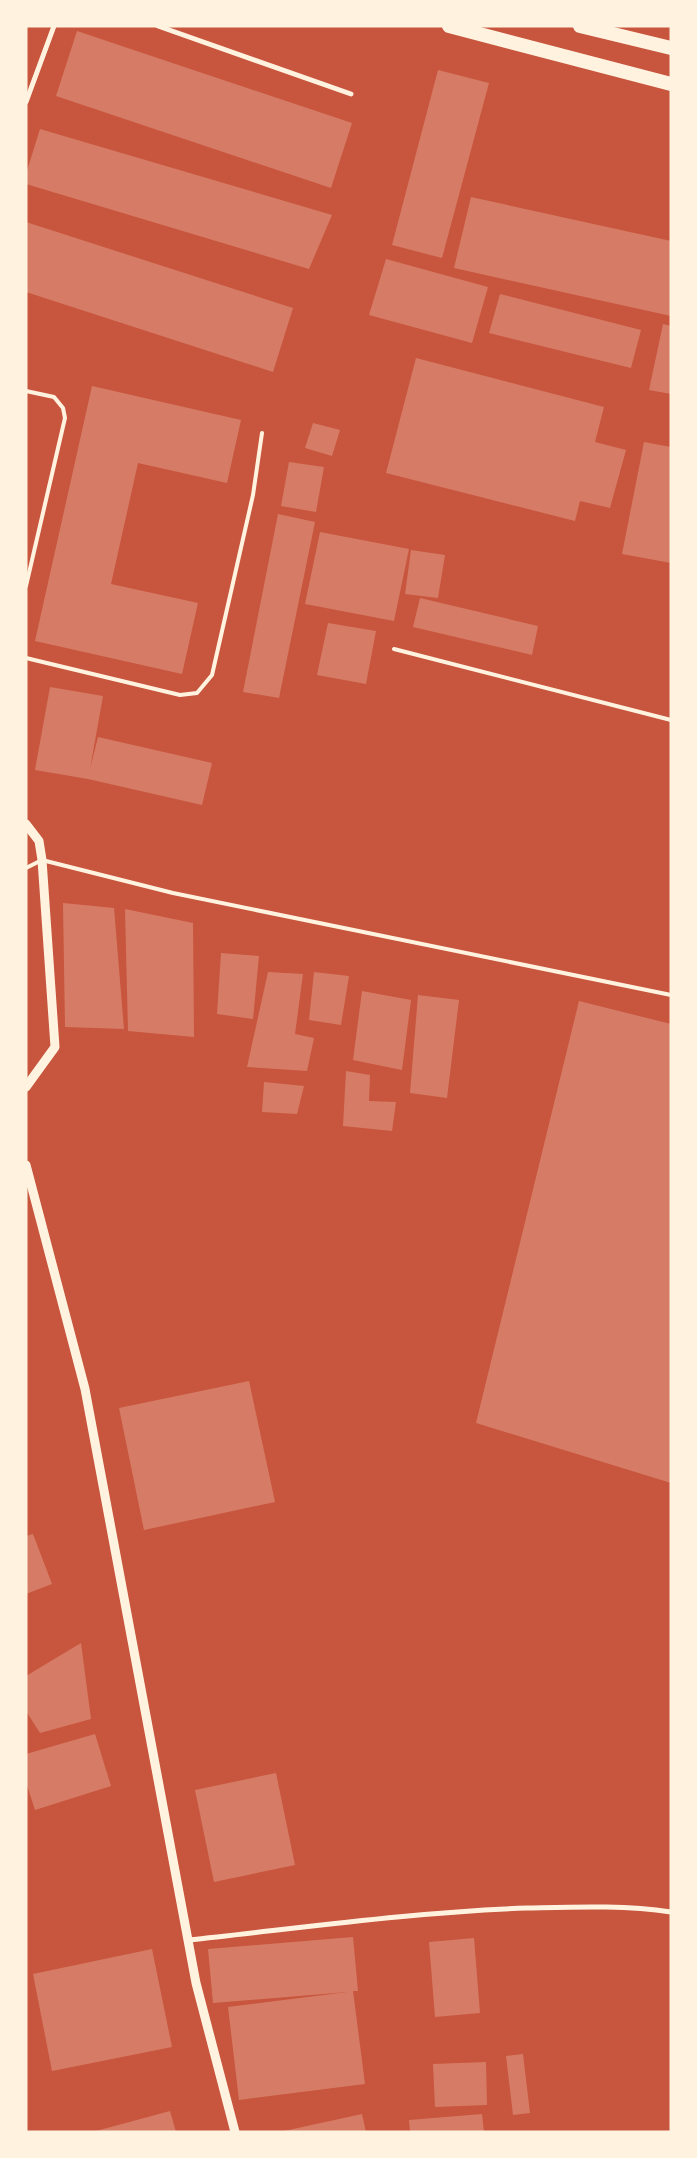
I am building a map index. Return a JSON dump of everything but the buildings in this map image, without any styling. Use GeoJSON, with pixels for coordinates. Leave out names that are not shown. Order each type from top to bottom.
{"type":"FeatureCollection","features":[{"type":"Feature","properties":{"kind":"highway"},"geometry":{"type":"LineString","coordinates":[[449,26],[464,28],[671,84]]}},
{"type":"Feature","properties":{"kind":"highway"},"geometry":{"type":"LineString","coordinates":[[580,26],[612,30],[671,48]]}},
{"type":"Feature","properties":{"kind":"street"},"geometry":{"type":"LineString","coordinates":[[26,102],[54,26]]}},
{"type":"Feature","properties":{"kind":"street"},"geometry":{"type":"LineString","coordinates":[[158,26],[351,94]]}},
{"type":"Feature","properties":{"kind":"street"},"geometry":{"type":"LineString","coordinates":[[26,824],[39,841],[42,860],[54,1046],[26,1087]]}},
{"type":"Feature","properties":{"kind":"street"},"geometry":{"type":"LineString","coordinates":[[26,1165],[85,1389],[196,1983],[234,2132]]}},
{"type":"Feature","properties":{"kind":"street"},"geometry":{"type":"LineString","coordinates":[[188,1940],[474,1910],[580,1906],[644,1908],[671,1912]]}},
{"type":"Feature","properties":{"kind":"lane"},"geometry":{"type":"LineString","coordinates":[[26,391],[54,396],[63,408],[66,418],[26,586]]}},
{"type":"Feature","properties":{"kind":"lane"},"geometry":{"type":"LineString","coordinates":[[26,658],[180,695],[197,693],[212,676],[253,495],[262,432]]}},
{"type":"Feature","properties":{"kind":"lane"},"geometry":{"type":"LineString","coordinates":[[394,649],[671,720]]}},
{"type":"Feature","properties":{"kind":"lane"},"geometry":{"type":"LineString","coordinates":[[26,868],[42,860],[173,893],[671,995]]}}]}
